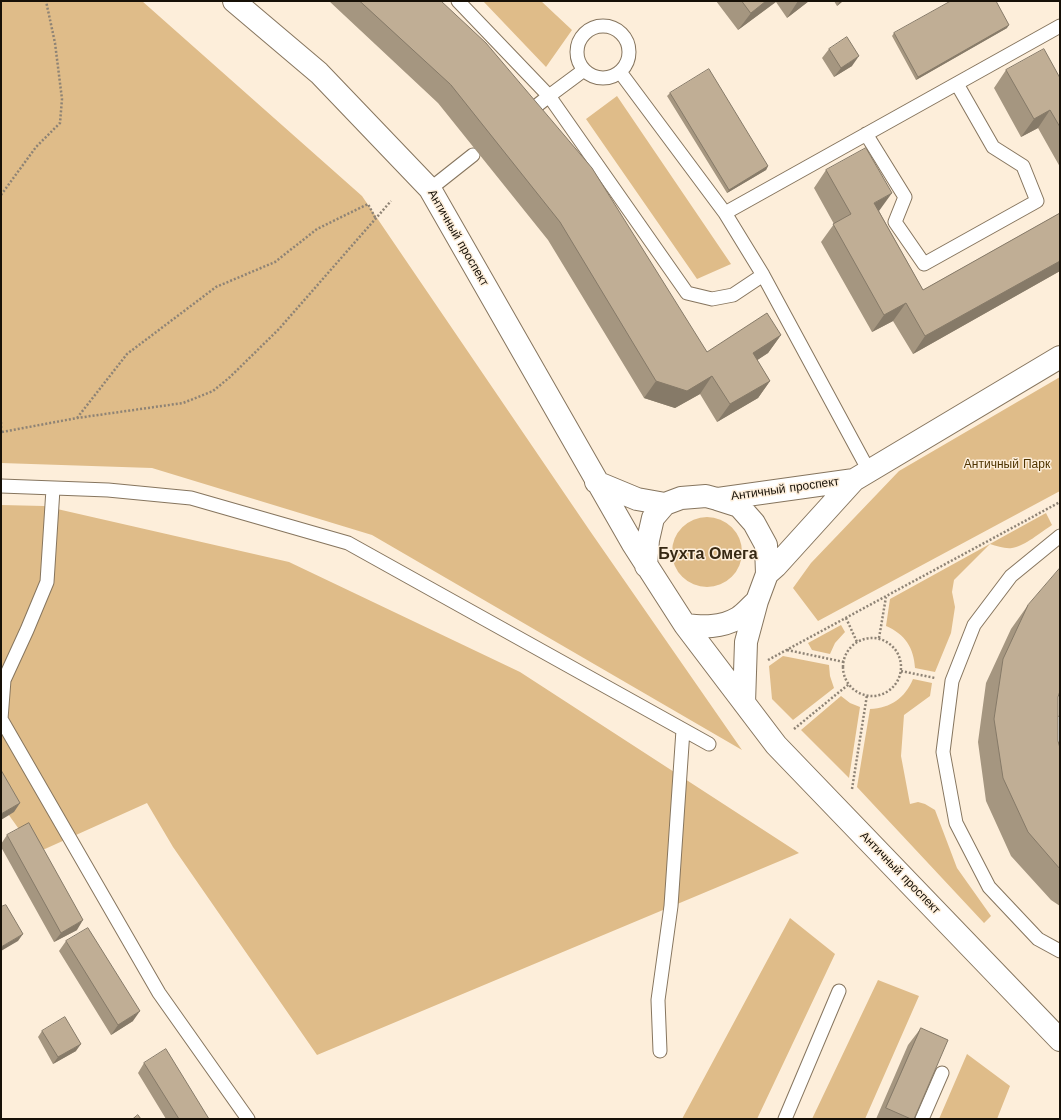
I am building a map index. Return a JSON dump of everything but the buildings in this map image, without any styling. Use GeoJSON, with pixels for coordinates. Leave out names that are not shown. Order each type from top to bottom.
{"type":"FeatureCollection","features":[{"type":"Feature","properties":{"kind":"street","name":"Античный проспект"},"geometry":{"type":"LineString","coordinates":[[234,1],[319,73],[430,189],[596,482],[646,566],[685,625],[776,745],[1060,1040]]}},
{"type":"Feature","properties":{"kind":"street"},"geometry":{"type":"LineString","coordinates":[[861,475],[1060,357]]}},
{"type":"Feature","properties":{"kind":"street","name":"Античный проспект"},"geometry":{"type":"LineString","coordinates":[[717,499],[861,475]]}},
{"type":"Feature","properties":{"kind":"street","name":"Античный проспект"},"geometry":{"type":"LineString","coordinates":[[767,574],[861,475]]}},
{"type":"Feature","properties":{"kind":"street","name":"Античный проспект"},"geometry":{"type":"LineString","coordinates":[[596,482],[637,500],[665,504],[681,498],[706,496],[739,506],[754,523],[766,545],[767,574],[757,601],[746,642],[744,702]]}},
{"type":"Feature","properties":{"kind":"street"},"geometry":{"type":"LineString","coordinates":[[646,566],[648,540],[653,518],[665,504]]}},
{"type":"Feature","properties":{"kind":"street","name":"Античный проспект"},"geometry":{"type":"LineString","coordinates":[[685,625],[704,627],[722,624],[738,618],[757,601]]}},
{"type":"Feature","properties":{"kind":"lane"},"geometry":{"type":"LineString","coordinates":[[458,1],[549,96],[687,293],[712,299],[733,295],[763,275]]}},
{"type":"Feature","properties":{"kind":"lane"},"geometry":{"type":"LineString","coordinates":[[725,213],[1060,26]]}},
{"type":"Feature","properties":{"kind":"lane"},"geometry":{"type":"LineString","coordinates":[[596,27],[612,27],[618,30],[625,37],[628,44],[629,58],[620,72],[611,77],[603,78],[593,76],[584,70],[580,64],[577,54],[577,46],[581,37],[588,30],[596,27]]}},
{"type":"Feature","properties":{"kind":"lane"},"geometry":{"type":"LineString","coordinates":[[525,115],[584,70]]}},
{"type":"Feature","properties":{"kind":"lane"},"geometry":{"type":"LineString","coordinates":[[620,72],[725,213],[763,275],[861,475]]}},
{"type":"Feature","properties":{"kind":"lane"},"geometry":{"type":"LineString","coordinates":[[866,134],[905,197],[896,222],[924,264],[1037,201],[1023,166],[993,147],[957,84]]}},
{"type":"Feature","properties":{"kind":"lane"},"geometry":{"type":"LineString","coordinates":[[430,189],[473,155]]}},
{"type":"Feature","properties":{"kind":"lane"},"geometry":{"type":"LineString","coordinates":[[1,486],[108,490],[191,498],[348,543],[709,744]]}},
{"type":"Feature","properties":{"kind":"lane"},"geometry":{"type":"LineString","coordinates":[[53,489],[47,582],[4,680],[1,719],[159,993],[248,1119]]}},
{"type":"Feature","properties":{"kind":"lane"},"geometry":{"type":"LineString","coordinates":[[1060,536],[1011,576],[974,625],[952,681],[943,752],[956,823],[989,887],[1038,938],[1060,951]]}},
{"type":"Feature","properties":{"kind":"lane"},"geometry":{"type":"LineString","coordinates":[[1060,723],[1057,745],[1060,766]]}},
{"type":"Feature","properties":{"kind":"lane"},"geometry":{"type":"LineString","coordinates":[[660,1051],[658,1000],[671,906],[683,730]]}},
{"type":"Feature","properties":{"kind":"lane"},"geometry":{"type":"LineString","coordinates":[[785,1119],[839,991]]}},
{"type":"Feature","properties":{"kind":"lane"},"geometry":{"type":"LineString","coordinates":[[922,1119],[942,1072]]}},
{"type":"Feature","properties":{"kind":"path"},"geometry":{"type":"LineString","coordinates":[[1,195],[36,147],[60,123],[62,99],[55,43],[46,1]]}},
{"type":"Feature","properties":{"kind":"path"},"geometry":{"type":"LineString","coordinates":[[1,422],[2,432],[77,418],[183,403],[213,391],[230,377],[279,329],[391,201]]}},
{"type":"Feature","properties":{"kind":"path"},"geometry":{"type":"LineString","coordinates":[[77,418],[126,354],[216,287],[275,262],[317,228],[368,204],[376,219]]}},
{"type":"Feature","properties":{"kind":"path"},"geometry":{"type":"LineString","coordinates":[[766,661],[1060,502]]}},
{"type":"Feature","properties":{"kind":"path"},"geometry":{"type":"LineString","coordinates":[[879,638],[886,596]]}},
{"type":"Feature","properties":{"kind":"path"},"geometry":{"type":"LineString","coordinates":[[846,618],[857,642]]}},
{"type":"Feature","properties":{"kind":"path"},"geometry":{"type":"LineString","coordinates":[[868,638],[879,638],[890,643],[898,651],[902,662],[901,671],[895,685],[887,692],[876,696],[867,695],[855,690],[846,681],[843,671],[844,658],[849,648],[857,642],[868,638]]}},
{"type":"Feature","properties":{"kind":"path"},"geometry":{"type":"LineString","coordinates":[[786,650],[844,662]]}},
{"type":"Feature","properties":{"kind":"path"},"geometry":{"type":"LineString","coordinates":[[901,671],[952,681]]}},
{"type":"Feature","properties":{"kind":"path"},"geometry":{"type":"LineString","coordinates":[[794,728],[849,684]]}},
{"type":"Feature","properties":{"kind":"path"},"geometry":{"type":"LineString","coordinates":[[852,789],[867,695]]}},
{"type":"Feature","properties":{"kind":"path"},"geometry":{"type":"LineString","coordinates":[[789,723],[799,734]]}},
{"type":"Feature","properties":{"kind":"path"},"geometry":{"type":"LineString","coordinates":[[846,783],[857,795]]}},
{"type":"Feature","properties":{"kind":"green space"},"geometry":{"type":"Polygon","coordinates":[[[1,1],[142,1],[362,196],[590,531],[742,750],[372,535],[152,468],[1,463],[1,1]]]}},
{"type":"Feature","properties":{"kind":"green space"},"geometry":{"type":"Polygon","coordinates":[[[483,1],[541,1],[572,30],[546,67],[483,1]]]}},
{"type":"Feature","properties":{"kind":"green space"},"geometry":{"type":"Polygon","coordinates":[[[617,96],[731,264],[697,279],[586,119],[617,96]]]}},
{"type":"Feature","properties":{"kind":"green space","name":"Античный Парк"},"geometry":{"type":"Polygon","coordinates":[[[1060,377],[1060,491],[818,621],[793,588],[811,563],[899,471],[1060,377]]]}},
{"type":"Feature","properties":{"kind":"green space"},"geometry":{"type":"Polygon","coordinates":[[[1,505],[44,506],[289,562],[520,672],[799,853],[317,1055],[173,847],[147,803],[36,853],[1,804],[1,505]]]}},
{"type":"Feature","properties":{"kind":"green space"},"geometry":{"type":"Polygon","coordinates":[[[1046,513],[1052,525],[1017,547],[1007,548],[990,544],[954,580],[952,592],[955,607],[951,633],[935,672],[915,668],[913,654],[907,642],[893,629],[886,626],[890,599],[1046,513]]]}},
{"type":"Feature","properties":{"kind":"green space"},"geometry":{"type":"Polygon","coordinates":[[[700,517],[714,517],[727,523],[736,532],[740,538],[742,552],[740,566],[732,577],[721,585],[714,587],[700,587],[693,585],[682,577],[674,566],[672,559],[672,545],[674,538],[682,527],[693,519],[700,517]]]}},
{"type":"Feature","properties":{"kind":"green space"},"geometry":{"type":"Polygon","coordinates":[[[841,625],[845,632],[835,643],[830,654],[812,650],[808,643],[841,625]]]}},
{"type":"Feature","properties":{"kind":"green space"},"geometry":{"type":"Polygon","coordinates":[[[783,656],[829,665],[830,676],[834,688],[793,720],[772,699],[769,666],[783,656]]]}},
{"type":"Feature","properties":{"kind":"green space"},"geometry":{"type":"Polygon","coordinates":[[[913,679],[932,683],[930,696],[904,715],[901,756],[910,804],[918,802],[935,810],[957,868],[991,916],[984,923],[857,787],[870,709],[884,707],[896,701],[906,692],[913,679]]]}},
{"type":"Feature","properties":{"kind":"green space"},"geometry":{"type":"Polygon","coordinates":[[[841,696],[850,703],[860,707],[849,778],[801,730],[841,696]]]}},
{"type":"Feature","properties":{"kind":"green space"},"geometry":{"type":"Polygon","coordinates":[[[790,918],[835,954],[757,1119],[682,1119],[790,918]]]}},
{"type":"Feature","properties":{"kind":"green space"},"geometry":{"type":"Polygon","coordinates":[[[878,980],[919,996],[865,1119],[812,1119],[878,980]]]}},
{"type":"Feature","properties":{"kind":"green space"},"geometry":{"type":"Polygon","coordinates":[[[967,1054],[1010,1086],[997,1119],[939,1119],[967,1054]]]}},
{"type":"Feature","properties":{"kind":"district","name":"Бухта Омега"},"geometry":{"type":"Point","coordinates":[708,554]}}]}
